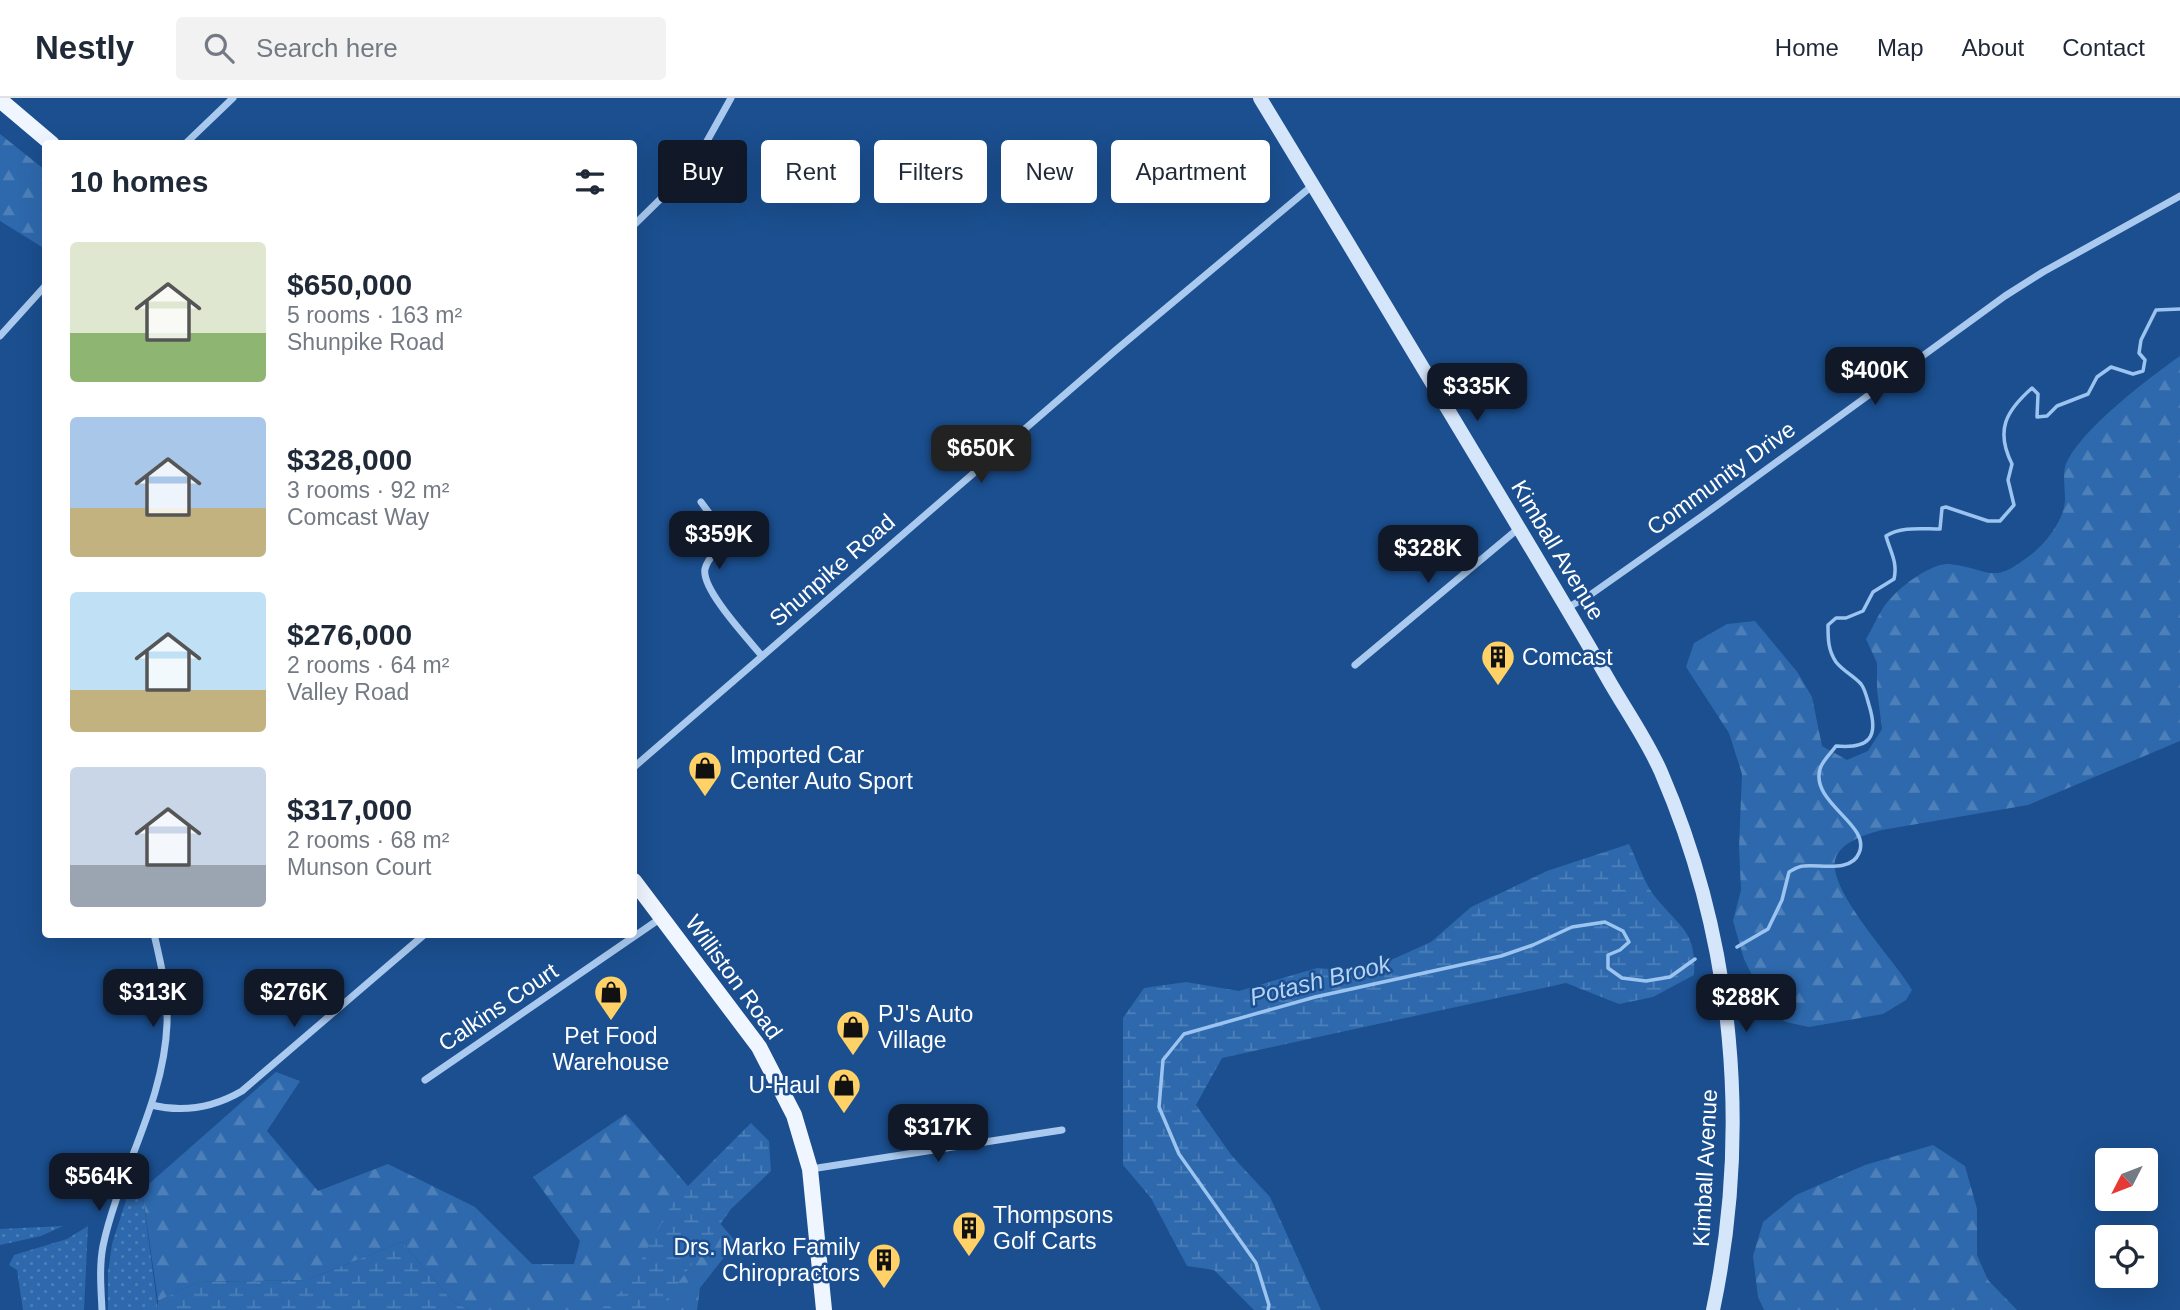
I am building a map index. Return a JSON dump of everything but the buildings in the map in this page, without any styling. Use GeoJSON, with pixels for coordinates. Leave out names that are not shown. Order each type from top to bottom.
{"type":"FeatureCollection","features":[{"type":"Feature","properties":{"kind":"main road","name":"Kimball Avenue"},"geometry":{"type":"LineString","coordinates":[[1260,98],[1567,608],[1659,769],[1690,846],[1716,954],[1730,1049],[1734,1149],[1731,1200],[1713,1310]]}},
{"type":"Feature","properties":{"kind":"main road"},"geometry":{"type":"LineString","coordinates":[[0,100],[47,140]]}},
{"type":"Feature","properties":{"kind":"main road","name":"Williston Road"},"geometry":{"type":"LineString","coordinates":[[637,885],[734,1011],[770,1066],[794,1115],[810,1169],[824,1310]]}},
{"type":"Feature","properties":{"kind":"street"},"geometry":{"type":"LineString","coordinates":[[188,140],[233,98]]}},
{"type":"Feature","properties":{"kind":"street"},"geometry":{"type":"LineString","coordinates":[[637,222],[692,167],[732,98]]}},
{"type":"Feature","properties":{"kind":"street","name":"Shunpike Road"},"geometry":{"type":"LineString","coordinates":[[637,764],[1116,350],[1313,185]]}},
{"type":"Feature","properties":{"kind":"street","name":"Community Drive"},"geometry":{"type":"LineString","coordinates":[[1567,608],[1696,521],[2006,296],[2043,272],[2180,196]]}},
{"type":"Feature","properties":{"kind":"street"},"geometry":{"type":"LineString","coordinates":[[0,336],[42,289]]}},
{"type":"Feature","properties":{"kind":"street"},"geometry":{"type":"LineString","coordinates":[[701,502],[726,536],[706,566],[706,582],[762,656]]}},
{"type":"Feature","properties":{"kind":"street"},"geometry":{"type":"LineString","coordinates":[[1355,665],[1519,528]]}},
{"type":"Feature","properties":{"kind":"street","name":"Calkins Court"},"geometry":{"type":"LineString","coordinates":[[637,935],[662,918]]}},
{"type":"Feature","properties":{"kind":"street"},"geometry":{"type":"LineString","coordinates":[[102,1310],[100,1271],[104,1245],[151,1105],[162,1062],[167,1025],[165,982],[155,938]]}},
{"type":"Feature","properties":{"kind":"street"},"geometry":{"type":"LineString","coordinates":[[151,1105],[167,1109],[197,1109],[213,1105],[242,1091],[420,938]]}},
{"type":"Feature","properties":{"kind":"street","name":"Calkins Court"},"geometry":{"type":"LineString","coordinates":[[425,1080],[633,938]]}},
{"type":"Feature","properties":{"kind":"street"},"geometry":{"type":"LineString","coordinates":[[810,1169],[1062,1130]]}},
{"type":"Feature","properties":{"kind":"green space"},"geometry":{"type":"Polygon","coordinates":[[[0,134],[42,168],[42,247],[0,221],[0,134]]]}},
{"type":"Feature","properties":{"kind":"green space"},"geometry":{"type":"Polygon","coordinates":[[[2180,356],[2180,741],[2028,805],[1882,830],[1850,842],[1836,857],[1835,870],[1841,887],[1864,925],[1912,990],[1906,1000],[1883,1014],[1809,1027],[1786,1022],[1771,1013],[1744,959],[1733,921],[1741,890],[1739,847],[1742,774],[1729,733],[1686,667],[1694,643],[1727,624],[1755,621],[1798,673],[1812,697],[1822,746],[1847,760],[1868,751],[1882,729],[1877,663],[1866,639],[1887,602],[1910,581],[1943,564],[2000,573],[2033,553],[2059,522],[2065,499],[2065,467],[2083,438],[2115,407],[2180,356]]]}},
{"type":"Feature","properties":{"kind":"green space"},"geometry":{"type":"Polygon","coordinates":[[[1629,844],[1649,888],[1689,938],[1694,975],[1653,997],[1619,1004],[1566,983],[1222,1058],[1196,1105],[1232,1156],[1270,1197],[1321,1310],[1254,1310],[1214,1270],[1187,1266],[1151,1198],[1123,1165],[1123,1018],[1144,988],[1186,982],[1239,991],[1317,968],[1364,972],[1431,942],[1471,907],[1547,871],[1629,844]]]}},
{"type":"Feature","properties":{"kind":"green space"},"geometry":{"type":"Polygon","coordinates":[[[276,1072],[300,1081],[267,1131],[318,1191],[388,1164],[475,1207],[532,1264],[574,1264],[580,1241],[533,1177],[626,1114],[736,1242],[700,1288],[697,1310],[469,1310],[452,1301],[402,1242],[307,1280],[198,1282],[158,1301],[142,1190],[276,1072]]]}},
{"type":"Feature","properties":{"kind":"green space"},"geometry":{"type":"Polygon","coordinates":[[[751,1123],[769,1141],[771,1171],[731,1209],[659,1310],[600,1310],[626,1287],[675,1199],[751,1123]]]}},
{"type":"Feature","properties":{"kind":"green space"},"geometry":{"type":"Polygon","coordinates":[[[1933,1145],[1965,1166],[1977,1209],[1977,1255],[1988,1280],[2017,1310],[1764,1310],[1758,1297],[1753,1256],[1763,1222],[1796,1195],[1865,1165],[1933,1145]]]}},
{"type":"Feature","properties":{"kind":"green space"},"geometry":{"type":"Polygon","coordinates":[[[142,1190],[158,1310],[108,1310],[108,1272],[112,1244],[129,1191],[142,1190]]]}},
{"type":"Feature","properties":{"kind":"green space"},"geometry":{"type":"Polygon","coordinates":[[[63,1226],[41,1236],[0,1245],[0,1229],[63,1226]]]}},
{"type":"Feature","properties":{"kind":"green space"},"geometry":{"type":"Polygon","coordinates":[[[88,1226],[84,1310],[23,1310],[17,1270],[9,1265],[14,1255],[67,1239],[88,1226]]]}},
{"type":"Feature","properties":{"kind":"green space"},"geometry":{"type":"Polygon","coordinates":[[[402,1242],[452,1301],[469,1310],[158,1310],[158,1301],[198,1282],[307,1280],[402,1242]]]}},
{"type":"Feature","properties":{"kind":"waterway","name":"Potash Brook"},"geometry":{"type":"LineString","coordinates":[[1737,947],[1768,929],[1782,900],[1789,872],[1802,866],[1842,865],[1855,859],[1859,853],[1861,843],[1857,833],[1824,793],[1819,781],[1820,769],[1836,746],[1857,745],[1869,739],[1872,733],[1872,716],[1862,686],[1833,658],[1828,625],[1836,618],[1846,618],[1863,611],[1873,592],[1894,579],[1894,562],[1886,536],[1905,529],[1940,529],[1942,508],[1946,507],[1988,521],[2000,521],[2014,505],[2008,480],[2012,464],[2004,441],[2004,431],[2016,405],[2032,388],[2038,394],[2037,417],[2047,416],[2057,406],[2088,394],[2097,377],[2111,367],[2133,374],[2143,371],[2145,360],[2139,353],[2141,340],[2156,310],[2180,309]]}},
{"type":"Feature","properties":{"kind":"waterway","name":"Potash Brook"},"geometry":{"type":"LineString","coordinates":[[1268,1310],[1269,1305],[1256,1263],[1179,1154],[1159,1107],[1163,1060],[1184,1034],[1315,997],[1501,956],[1572,927],[1605,922],[1623,931],[1629,942],[1608,955],[1608,968],[1622,978],[1646,981],[1670,977],[1695,959]]}},
{"type":"Feature","properties":{"kind":"place","name":"Comcast"},"geometry":{"type":"Point","coordinates":[1498,687]}},
{"type":"Feature","properties":{"kind":"place","name":"Imported Car Center Auto Sport"},"geometry":{"type":"Point","coordinates":[705,798]}},
{"type":"Feature","properties":{"kind":"place","name":"Pet Food Warehouse"},"geometry":{"type":"Point","coordinates":[611,1022]}},
{"type":"Feature","properties":{"kind":"place","name":"PJ's Auto Village"},"geometry":{"type":"Point","coordinates":[853,1057]}},
{"type":"Feature","properties":{"kind":"place","name":"U-Haul"},"geometry":{"type":"Point","coordinates":[844,1115]}},
{"type":"Feature","properties":{"kind":"place","name":"Thompsons Golf Carts"},"geometry":{"type":"Point","coordinates":[969,1258]}},
{"type":"Feature","properties":{"kind":"place","name":"Drs. Marko Family Chiropractors"},"geometry":{"type":"Point","coordinates":[884,1290]}}]}
